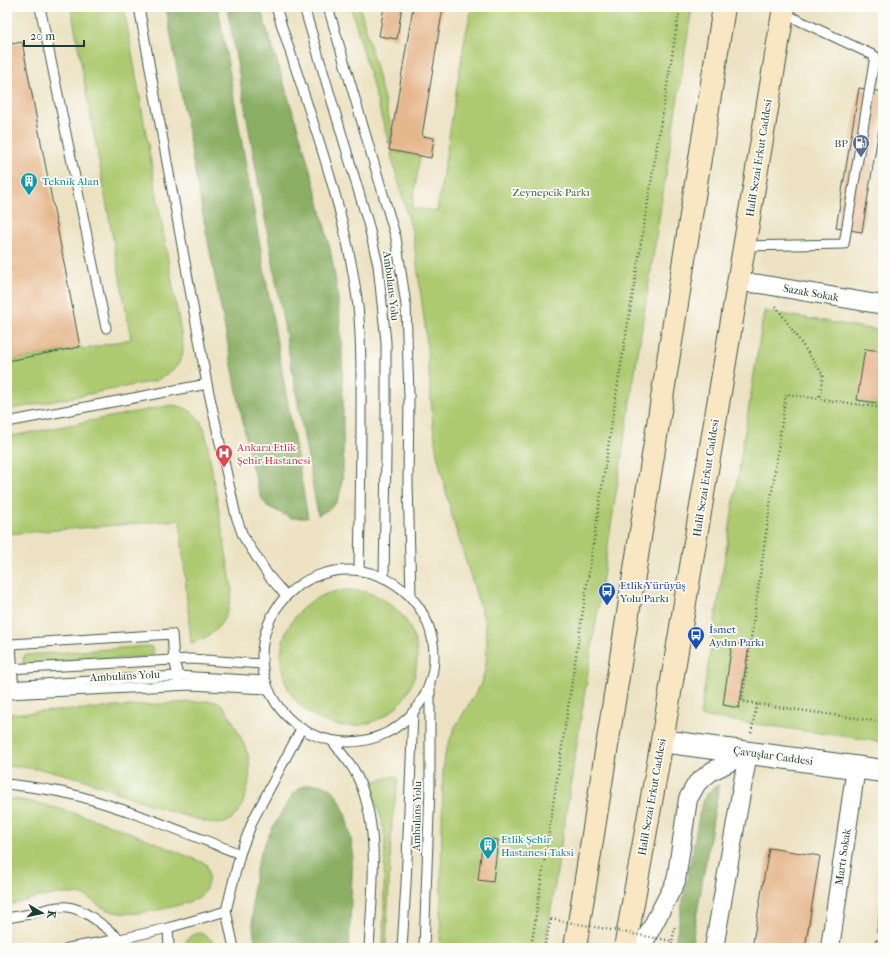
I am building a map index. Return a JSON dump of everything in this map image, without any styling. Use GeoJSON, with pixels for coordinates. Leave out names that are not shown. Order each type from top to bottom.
{"type":"FeatureCollection","features":[{"type":"Feature","properties":{"kind":"main road"},"geometry":{"type":"LineString","coordinates":[[575,948],[724,7]]}},
{"type":"Feature","properties":{"kind":"main road","name":"Halil Sezai Erkut Caddesi"},"geometry":{"type":"LineString","coordinates":[[625,948],[662,741],[783,10]]}},
{"type":"Feature","properties":{"kind":"street","name":"Sazak Sokak"},"geometry":{"type":"LineString","coordinates":[[739,282],[760,284],[883,305]]}},
{"type":"Feature","properties":{"kind":"street","name":"Çavuşlar Caddesi"},"geometry":{"type":"LineString","coordinates":[[662,741],[883,771]]}},
{"type":"Feature","properties":{"kind":"street"},"geometry":{"type":"LineString","coordinates":[[641,948],[676,881],[688,799],[697,783],[712,771],[748,753]]}},
{"type":"Feature","properties":{"kind":"street"},"geometry":{"type":"LineString","coordinates":[[714,948],[748,753]]}},
{"type":"Feature","properties":{"kind":"street","name":"Martı Sokak"},"geometry":{"type":"LineString","coordinates":[[830,948],[856,767]]}},
{"type":"Feature","properties":{"kind":"lane"},"geometry":{"type":"LineString","coordinates":[[40,7],[106,328]]}},
{"type":"Feature","properties":{"kind":"lane"},"geometry":{"type":"LineString","coordinates":[[139,7],[208,384],[236,516],[243,536],[268,576],[286,596]]}},
{"type":"Feature","properties":{"kind":"lane"},"geometry":{"type":"LineString","coordinates":[[276,7],[322,149],[348,250],[358,307],[362,360],[359,570]]}},
{"type":"Feature","properties":{"kind":"lane","name":"Ambulans Yolu"},"geometry":{"type":"LineString","coordinates":[[304,7],[368,223],[378,265],[386,342],[384,578]]}},
{"type":"Feature","properties":{"kind":"lane"},"geometry":{"type":"LineString","coordinates":[[328,7],[396,238],[406,305],[409,396],[408,482],[411,596]]}},
{"type":"Feature","properties":{"kind":"lane"},"geometry":{"type":"LineString","coordinates":[[744,246],[844,244],[856,173],[875,56],[783,10]]}},
{"type":"Feature","properties":{"kind":"lane"},"geometry":{"type":"LineString","coordinates":[[7,422],[208,384]]}},
{"type":"Feature","properties":{"kind":"lane"},"geometry":{"type":"LineString","coordinates":[[335,570],[359,570],[376,574],[384,578],[395,583],[411,596],[423,613],[431,632],[434,658],[430,684],[418,707],[399,726],[376,738],[350,743],[332,742],[301,729],[281,711],[267,685],[262,664],[264,637],[270,618],[286,596],[297,586],[315,576],[335,570]]}},
{"type":"Feature","properties":{"kind":"lane"},"geometry":{"type":"LineString","coordinates":[[178,681],[174,660],[172,634],[11,644],[10,690],[178,681],[267,685]]}},
{"type":"Feature","properties":{"kind":"lane"},"geometry":{"type":"LineString","coordinates":[[10,669],[191,659],[262,664]]}},
{"type":"Feature","properties":{"kind":"lane","name":"Ambulans Yolu"},"geometry":{"type":"LineString","coordinates":[[424,948],[430,787],[430,684]]}},
{"type":"Feature","properties":{"kind":"lane"},"geometry":{"type":"LineString","coordinates":[[402,948],[413,712]]}},
{"type":"Feature","properties":{"kind":"lane"},"geometry":{"type":"LineString","coordinates":[[234,948],[226,911],[240,854],[253,820],[301,729]]}},
{"type":"Feature","properties":{"kind":"lane"},"geometry":{"type":"LineString","coordinates":[[332,742],[356,773],[366,800],[373,830],[369,948]]}},
{"type":"Feature","properties":{"kind":"lane"},"geometry":{"type":"LineString","coordinates":[[7,784],[81,796],[129,811],[240,854]]}},
{"type":"Feature","properties":{"kind":"lane"},"geometry":{"type":"LineString","coordinates":[[7,918],[57,907],[68,907],[77,910],[97,921],[120,939]]}},
{"type":"Feature","properties":{"kind":"lane"},"geometry":{"type":"LineString","coordinates":[[68,948],[120,939],[168,928],[226,911]]}},
{"type":"Feature","properties":{"kind":"lane"},"geometry":{"type":"LineString","coordinates":[[168,928],[169,948]]}},
{"type":"Feature","properties":{"kind":"path"},"geometry":{"type":"LineString","coordinates":[[531,948],[618,383],[680,7]]}},
{"type":"Feature","properties":{"kind":"path"},"geometry":{"type":"LineString","coordinates":[[760,284],[823,375],[819,399]]}},
{"type":"Feature","properties":{"kind":"path"},"geometry":{"type":"LineString","coordinates":[[883,408],[786,394],[742,701],[883,722]]}},
{"type":"Feature","properties":{"kind":"path"},"geometry":{"type":"LineString","coordinates":[[748,753],[757,704]]}},
{"type":"Feature","properties":{"kind":"path"},"geometry":{"type":"LineString","coordinates":[[544,948],[551,919],[672,941],[670,948]]}},
{"type":"Feature","properties":{"kind":"green space"},"geometry":{"type":"Polygon","coordinates":[[[71,7],[124,7],[183,345],[183,353],[181,359],[173,370],[155,381],[7,410],[7,361],[80,347],[85,349],[131,339],[71,7]]]}},
{"type":"Feature","properties":{"kind":"green space"},"geometry":{"type":"Polygon","coordinates":[[[166,7],[218,7],[308,518],[291,518],[267,506],[261,497],[251,464],[197,184],[166,7]]]}},
{"type":"Feature","properties":{"kind":"green space"},"geometry":{"type":"Polygon","coordinates":[[[227,7],[260,7],[313,178],[332,259],[341,329],[343,465],[339,498],[332,507],[318,515],[227,7]]]}},
{"type":"Feature","properties":{"kind":"green space"},"geometry":{"type":"Polygon","coordinates":[[[351,7],[360,7],[392,130],[389,144],[351,7]]]}},
{"type":"Feature","properties":{"kind":"green space","name":"Zeynepcik Parkı"},"geometry":{"type":"Polygon","coordinates":[[[472,7],[692,7],[545,948],[440,948],[443,770],[446,750],[455,727],[482,683],[486,664],[487,641],[485,622],[453,520],[437,454],[433,426],[426,334],[413,235],[391,155],[392,151],[420,156],[412,208],[437,211],[465,37],[472,7]]]}},
{"type":"Feature","properties":{"kind":"green space"},"geometry":{"type":"Polygon","coordinates":[[[764,311],[883,331],[883,742],[700,716],[764,311]]]}},
{"type":"Feature","properties":{"kind":"green space"},"geometry":{"type":"Polygon","coordinates":[[[172,405],[184,408],[193,413],[205,430],[232,588],[229,607],[226,616],[221,623],[209,635],[191,643],[180,520],[7,534],[7,437],[172,405]]]}},
{"type":"Feature","properties":{"kind":"green space"},"geometry":{"type":"Polygon","coordinates":[[[342,590],[356,590],[375,595],[387,601],[402,615],[412,632],[416,645],[416,671],[412,684],[406,696],[392,711],[387,715],[369,723],[356,726],[342,726],[323,721],[311,715],[296,701],[292,696],[284,678],[281,665],[281,651],[286,632],[292,620],[306,605],[311,601],[329,593],[342,590]]]}},
{"type":"Feature","properties":{"kind":"green space"},"geometry":{"type":"Polygon","coordinates":[[[148,646],[152,647],[154,652],[153,655],[148,657],[24,664],[23,660],[24,656],[26,655],[148,646]]]}},
{"type":"Feature","properties":{"kind":"green space"},"geometry":{"type":"Polygon","coordinates":[[[207,701],[219,702],[227,711],[243,742],[250,763],[250,773],[246,796],[236,815],[229,821],[220,824],[210,823],[167,810],[60,773],[39,769],[7,766],[7,714],[207,701]]]}},
{"type":"Feature","properties":{"kind":"green space"},"geometry":{"type":"Polygon","coordinates":[[[394,776],[398,778],[398,782],[392,821],[386,948],[383,948],[385,837],[381,818],[370,786],[372,782],[394,776]]]}},
{"type":"Feature","properties":{"kind":"green space"},"geometry":{"type":"Polygon","coordinates":[[[311,784],[325,786],[330,788],[335,793],[343,808],[349,827],[353,852],[349,948],[256,948],[252,896],[259,857],[270,833],[290,798],[301,788],[311,784]]]}},
{"type":"Feature","properties":{"kind":"green space"},"geometry":{"type":"Polygon","coordinates":[[[719,785],[691,948],[674,948],[700,811],[709,792],[719,785]]]}},
{"type":"Feature","properties":{"kind":"green space"},"geometry":{"type":"Polygon","coordinates":[[[7,799],[35,803],[91,818],[130,832],[206,864],[209,877],[207,886],[199,897],[184,904],[161,910],[127,914],[111,911],[84,896],[76,894],[46,896],[7,905],[7,799]]]}},
{"type":"Feature","properties":{"kind":"green space"},"geometry":{"type":"Polygon","coordinates":[[[200,933],[212,940],[216,948],[185,948],[186,941],[189,937],[200,933]]]}},
{"type":"Feature","properties":{"kind":"building"},"geometry":{"type":"Polygon","coordinates":[[[384,7],[402,7],[397,39],[379,36],[384,7]]]}},
{"type":"Feature","properties":{"kind":"building"},"geometry":{"type":"Polygon","coordinates":[[[413,7],[443,7],[422,136],[434,138],[431,158],[389,150],[413,7]]]}},
{"type":"Feature","properties":{"kind":"building","name":"Teknik Alan"},"geometry":{"type":"Polygon","coordinates":[[[22,42],[80,347],[7,361],[7,45],[22,42]]]}},
{"type":"Feature","properties":{"kind":"building"},"geometry":{"type":"Polygon","coordinates":[[[859,88],[883,92],[883,105],[862,232],[836,228],[859,88]]]}},
{"type":"Feature","properties":{"kind":"building"},"geometry":{"type":"Polygon","coordinates":[[[865,349],[883,351],[883,404],[857,400],[865,349]]]}},
{"type":"Feature","properties":{"kind":"building"},"geometry":{"type":"Polygon","coordinates":[[[732,643],[749,646],[739,708],[723,705],[732,643]]]}},
{"type":"Feature","properties":{"kind":"building","name":"Etlik Şehir Hastanesi Taksi"},"geometry":{"type":"Polygon","coordinates":[[[483,838],[498,840],[493,882],[478,880],[483,838]]]}},
{"type":"Feature","properties":{"kind":"building"},"geometry":{"type":"Polygon","coordinates":[[[769,848],[820,856],[805,948],[752,948],[769,848]]]}},
{"type":"Feature","properties":{"kind":"building"},"geometry":{"type":"Polygon","coordinates":[[[883,895],[883,933],[877,932],[883,895]]]}},
{"type":"Feature","properties":{"kind":"building"},"geometry":{"type":"Polygon","coordinates":[[[876,940],[883,941],[883,948],[874,948],[876,940]]]}},
{"type":"Feature","properties":{"kind":"place","name":"BP"},"geometry":{"type":"Point","coordinates":[861,158]}},
{"type":"Feature","properties":{"kind":"place","name":"Teknik Alan"},"geometry":{"type":"Point","coordinates":[29,196]}},
{"type":"Feature","properties":{"kind":"place","name":"Ankara Etlik Şehir Hastanesi"},"geometry":{"type":"Point","coordinates":[224,468]}},
{"type":"Feature","properties":{"kind":"place","name":"Etlik Yürüyüş Yolu Parkı"},"geometry":{"type":"Point","coordinates":[607,606]}},
{"type":"Feature","properties":{"kind":"place","name":"İsmet Aydın Parkı"},"geometry":{"type":"Point","coordinates":[696,650]}},
{"type":"Feature","properties":{"kind":"place","name":"Etlik Şehir Hastanesi Taksi"},"geometry":{"type":"Point","coordinates":[488,860]}}]}
